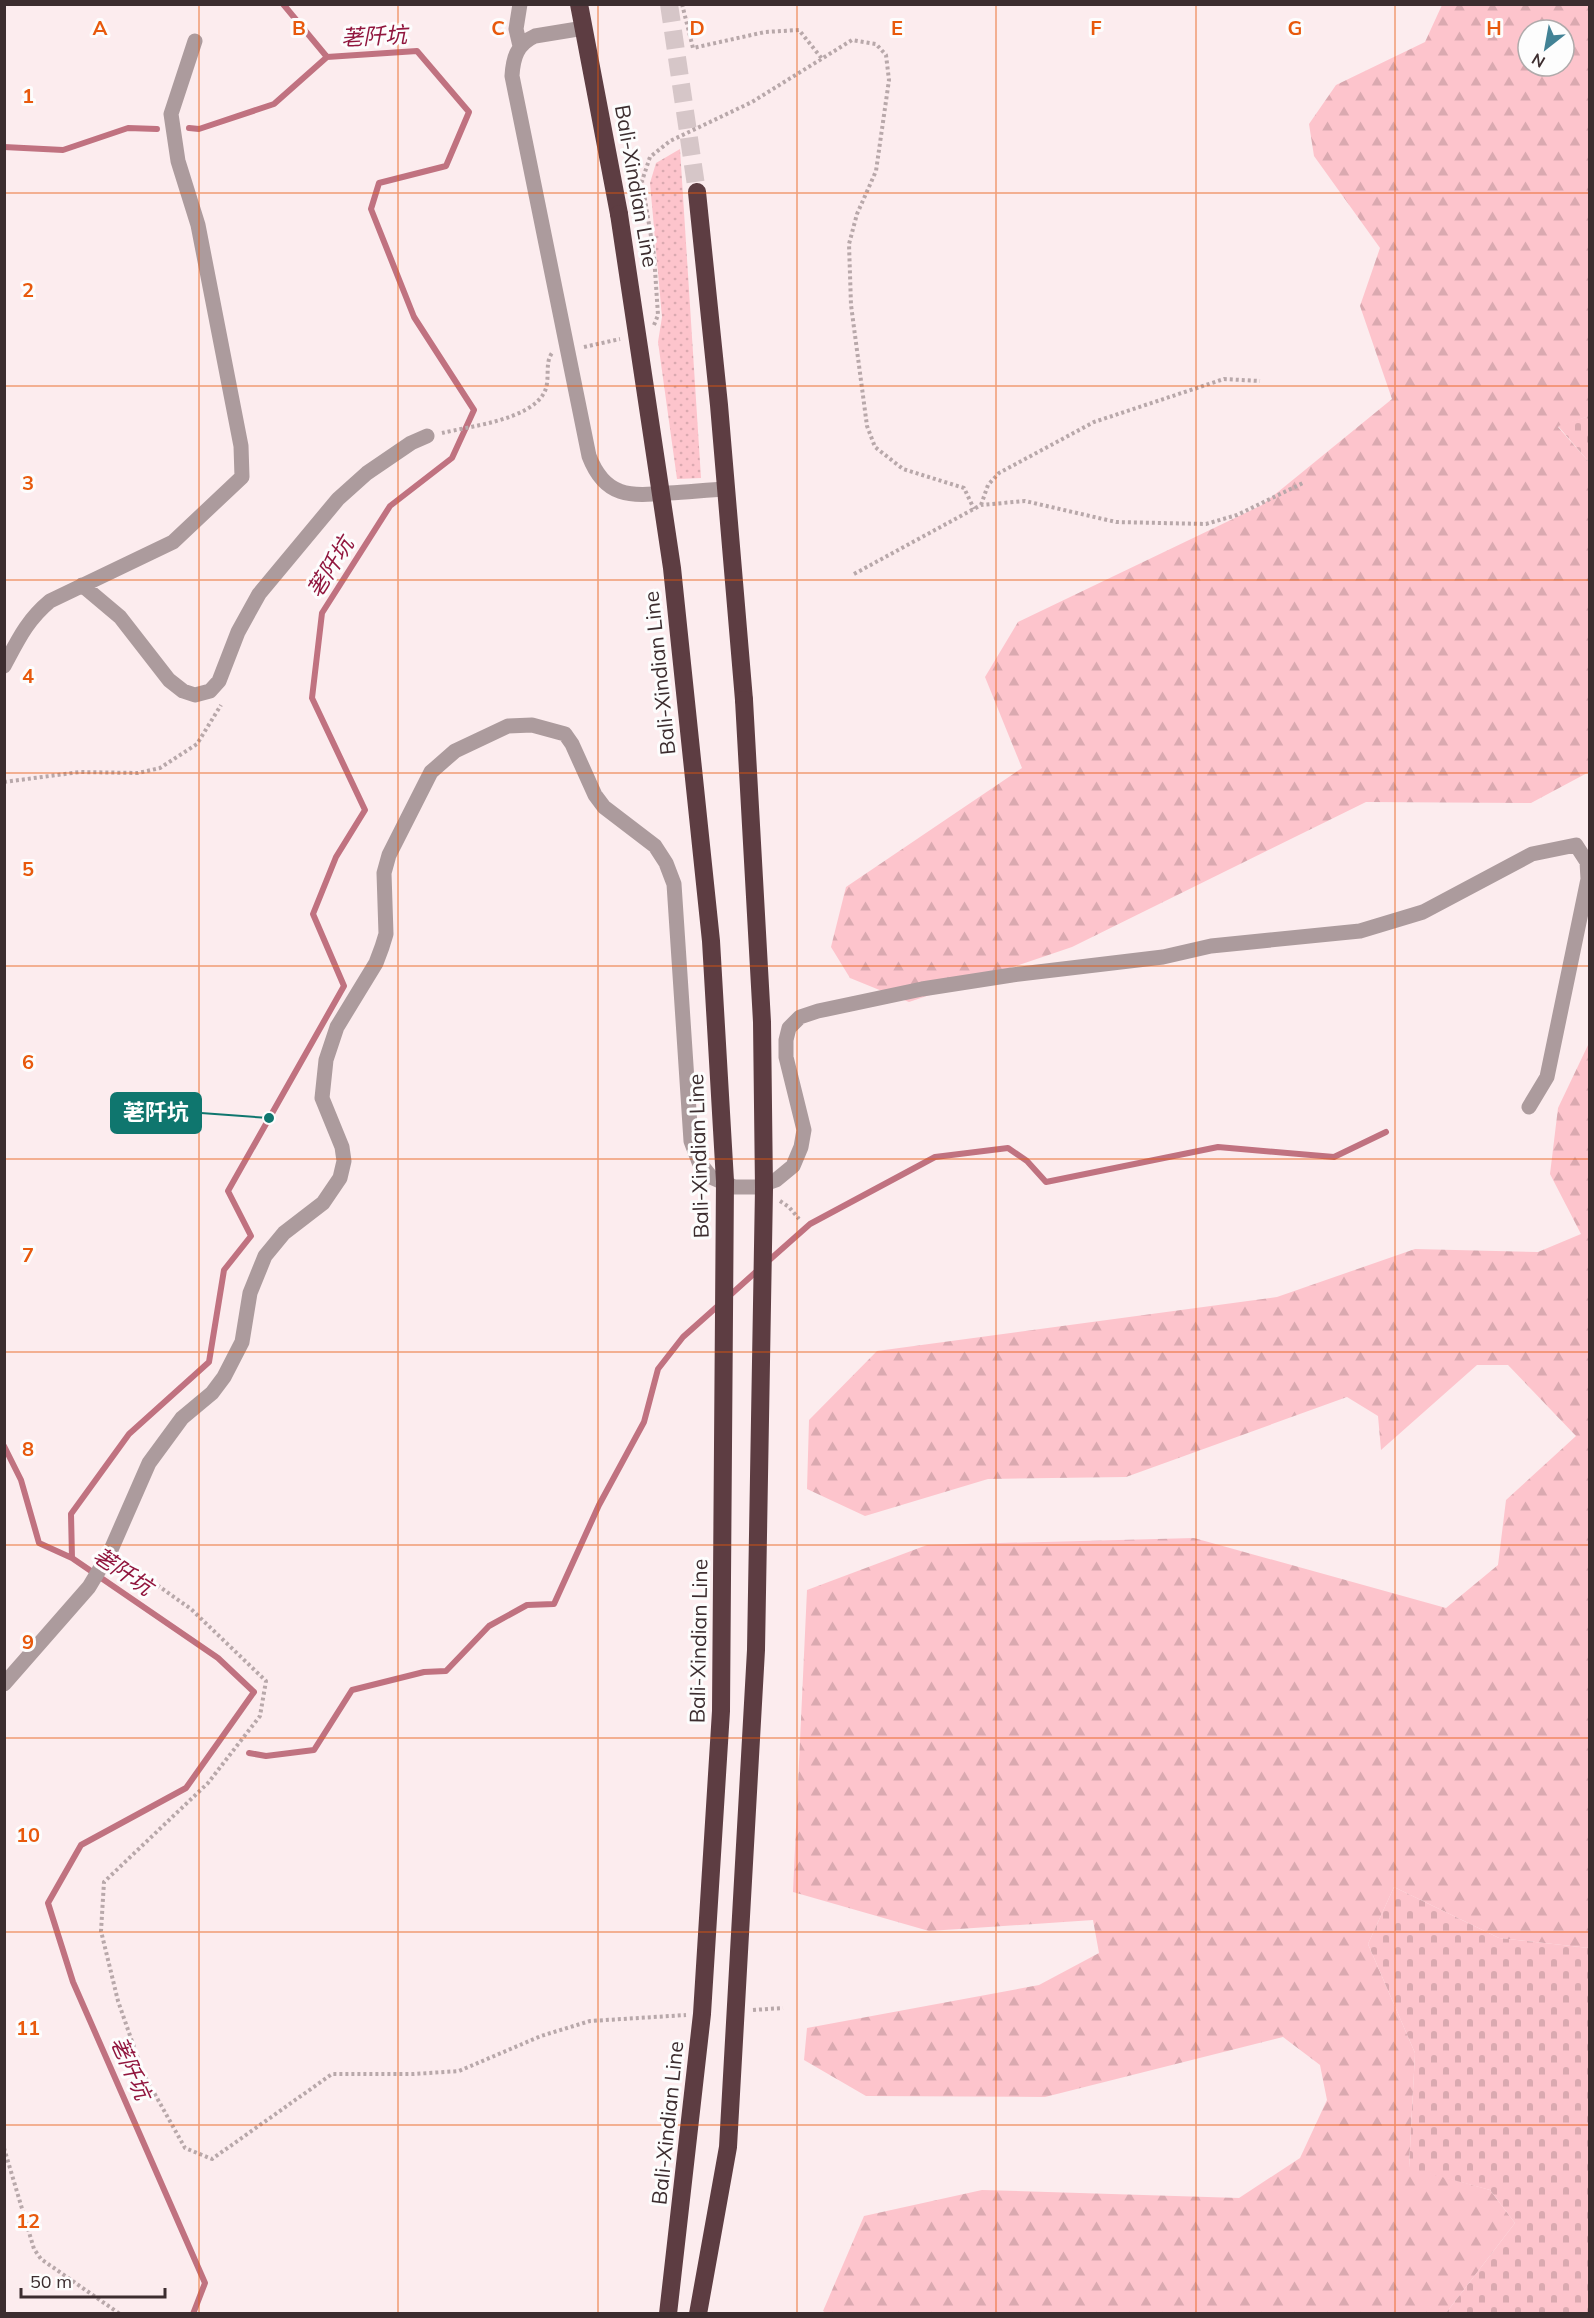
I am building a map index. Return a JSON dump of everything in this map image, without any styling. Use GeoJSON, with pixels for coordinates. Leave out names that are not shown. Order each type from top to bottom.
{"type":"FeatureCollection","features":[{"type":"Feature","properties":{"kind":"highway","name":"Bali-Xindian Line"},"geometry":{"type":"LineString","coordinates":[[579,4],[619,214],[672,568],[711,941],[725,1181],[721,1711],[702,2014],[668,2313]]}},
{"type":"Feature","properties":{"kind":"highway"},"geometry":{"type":"LineString","coordinates":[[697,192],[744,700],[762,1046],[764,1189],[756,1650],[728,2147],[698,2313]]}},
{"type":"Feature","properties":{"kind":"street"},"geometry":{"type":"LineString","coordinates":[[520,4],[516,29],[520,46],[513,65],[514,90],[589,456],[595,471],[607,485],[622,493],[638,496],[726,489]]}},
{"type":"Feature","properties":{"kind":"street"},"geometry":{"type":"LineString","coordinates":[[520,46],[535,36],[584,28]]}},
{"type":"Feature","properties":{"kind":"street"},"geometry":{"type":"LineString","coordinates":[[4,666],[34,614],[50,601],[173,542],[242,477],[241,446],[198,225],[178,161],[171,114],[195,41]]}},
{"type":"Feature","properties":{"kind":"street"},"geometry":{"type":"LineString","coordinates":[[82,585],[120,617],[169,680],[183,691],[195,695],[210,691],[219,681],[238,632],[260,594],[338,499],[367,472],[411,443],[427,436]]}},
{"type":"Feature","properties":{"kind":"street"},"geometry":{"type":"LineString","coordinates":[[4,1684],[89,1587],[109,1555],[149,1463],[182,1419],[212,1393],[237,1354],[246,1324],[250,1293],[265,1256],[284,1233],[323,1203],[340,1178],[344,1161],[342,1148],[322,1098],[323,1078],[330,1042],[376,963],[386,934],[384,873],[389,855],[431,772],[455,751],[508,726],[531,724],[565,734],[572,744],[595,795],[604,807],[655,846],[666,863],[674,884],[692,1141],[699,1162],[711,1177],[734,1187],[756,1187],[776,1180],[793,1166],[801,1147],[804,1130],[786,1057],[789,1028],[800,1017],[818,1011],[922,989],[1012,975],[1163,957],[1211,946],[1360,931],[1423,912],[1532,854],[1576,845],[1587,862],[1588,879],[1547,1077],[1529,1107]]}},
{"type":"Feature","properties":{"kind":"path"},"geometry":{"type":"LineString","coordinates":[[682,4],[693,48],[765,32],[800,30],[823,60]]}},
{"type":"Feature","properties":{"kind":"path"},"geometry":{"type":"LineString","coordinates":[[651,328],[658,315],[654,255],[642,181],[650,157],[670,141],[752,102],[852,40],[876,44],[886,54],[889,80],[876,171],[857,214],[849,244],[851,305],[867,426],[875,447],[903,469],[964,488],[974,509]]}},
{"type":"Feature","properties":{"kind":"path"},"geometry":{"type":"LineString","coordinates":[[583,347],[625,338]]}},
{"type":"Feature","properties":{"kind":"path"},"geometry":{"type":"LineString","coordinates":[[427,436],[511,416],[534,406],[543,394],[548,381],[548,360],[556,351]]}},
{"type":"Feature","properties":{"kind":"path"},"geometry":{"type":"LineString","coordinates":[[981,505],[988,485],[999,473],[1094,422],[1224,379],[1260,381]]}},
{"type":"Feature","properties":{"kind":"path"},"geometry":{"type":"LineString","coordinates":[[854,574],[981,505],[1025,501],[1116,522],[1206,524],[1237,515],[1305,482]]}},
{"type":"Feature","properties":{"kind":"path"},"geometry":{"type":"LineString","coordinates":[[4,782],[80,772],[138,773],[160,768],[197,744],[222,703]]}},
{"type":"Feature","properties":{"kind":"path"},"geometry":{"type":"LineString","coordinates":[[109,1555],[191,1608],[266,1681],[260,1716],[208,1784],[104,1882],[101,1931],[118,2001],[143,2073],[185,2148],[212,2159],[332,2073],[414,2074],[459,2071],[542,2036],[590,2021],[692,2014]]}},
{"type":"Feature","properties":{"kind":"path"},"geometry":{"type":"LineString","coordinates":[[749,2010],[783,2008]]}},
{"type":"Feature","properties":{"kind":"path"},"geometry":{"type":"LineString","coordinates":[[4,2148],[34,2249],[41,2259],[120,2313]]}},
{"type":"Feature","properties":{"kind":"green space"},"geometry":{"type":"Polygon","coordinates":[[[1442,5],[1589,5],[1589,416],[1558,427],[1589,462],[1589,772],[1531,803],[1366,802],[1072,947],[909,1002],[850,978],[831,947],[846,887],[1022,768],[985,677],[1018,622],[1262,505],[1392,399],[1360,306],[1380,248],[1314,156],[1309,124],[1336,85],[1425,42],[1442,5]]]}},
{"type":"Feature","properties":{"kind":"green space"},"geometry":{"type":"Polygon","coordinates":[[[680,149],[701,478],[677,479],[658,342],[662,317],[650,183],[656,163],[680,149]]]}},
{"type":"Feature","properties":{"kind":"green space"},"geometry":{"type":"Polygon","coordinates":[[[1590,416],[1589,462],[1558,426],[1590,416]]]}},
{"type":"Feature","properties":{"kind":"green space"},"geometry":{"type":"Polygon","coordinates":[[[1589,1043],[1589,1948],[1499,1938],[1394,1887],[1368,1944],[1415,2053],[1409,2167],[1490,2190],[1515,2223],[1446,2313],[826,2313],[823,2311],[864,2216],[982,2190],[1239,2198],[1300,2158],[1327,2100],[1320,2065],[1283,2037],[1045,2097],[866,2096],[804,2060],[807,2028],[1039,1985],[1099,1953],[1093,1920],[929,1931],[793,1892],[807,1590],[927,1545],[1194,1538],[1446,1608],[1498,1565],[1506,1500],[1576,1436],[1508,1365],[1477,1365],[1381,1450],[1378,1416],[1347,1397],[1126,1477],[988,1479],[865,1516],[807,1489],[809,1420],[877,1351],[1277,1297],[1415,1249],[1538,1252],[1581,1234],[1550,1174],[1558,1108],[1589,1043]]]}},
{"type":"Feature","properties":{"kind":"green space"},"geometry":{"type":"Polygon","coordinates":[[[1394,1887],[1499,1938],[1589,1948],[1589,2313],[1446,2313],[1515,2223],[1490,2190],[1409,2168],[1415,2053],[1368,1944],[1394,1887]]]}},
{"type":"Feature","properties":{"kind":"waterway","name":"荖阡坑"},"geometry":{"type":"LineString","coordinates":[[193,2314],[205,2283],[73,1982],[48,1903],[81,1845],[186,1788],[254,1692],[218,1658],[72,1558],[71,1514],[129,1434],[209,1362],[224,1270],[251,1236],[228,1191],[344,986],[313,914],[336,857],[365,810],[312,698],[322,613],[390,506],[452,458],[474,410],[414,317],[371,209],[379,183],[446,166],[469,112],[417,51],[327,57],[283,4]]}},
{"type":"Feature","properties":{"kind":"waterway"},"geometry":{"type":"LineString","coordinates":[[189,128],[199,129],[274,104],[327,57]]}},
{"type":"Feature","properties":{"kind":"waterway"},"geometry":{"type":"LineString","coordinates":[[4,147],[63,150],[128,128],[157,129]]}},
{"type":"Feature","properties":{"kind":"waterway"},"geometry":{"type":"LineString","coordinates":[[766,1263],[810,1224],[935,1157],[1008,1148],[1027,1161],[1046,1182],[1218,1147],[1334,1157],[1386,1132]]}},
{"type":"Feature","properties":{"kind":"waterway"},"geometry":{"type":"LineString","coordinates":[[728,1297],[758,1270]]}},
{"type":"Feature","properties":{"kind":"waterway"},"geometry":{"type":"LineString","coordinates":[[249,1753],[266,1756],[314,1750],[352,1690],[424,1672],[446,1671],[489,1626],[527,1605],[554,1604],[599,1505],[644,1422],[658,1369],[683,1337],[720,1304]]}},
{"type":"Feature","properties":{"kind":"waterway"},"geometry":{"type":"LineString","coordinates":[[4,1446],[21,1480],[39,1543],[72,1558]]}},
{"type":"Feature","properties":{"kind":"tunnel"},"geometry":{"type":"LineString","coordinates":[[669,4],[697,192]]}},
{"type":"Feature","properties":{"kind":"place","name":"荖阡坑"},"geometry":{"type":"Point","coordinates":[269,1118]}}]}
